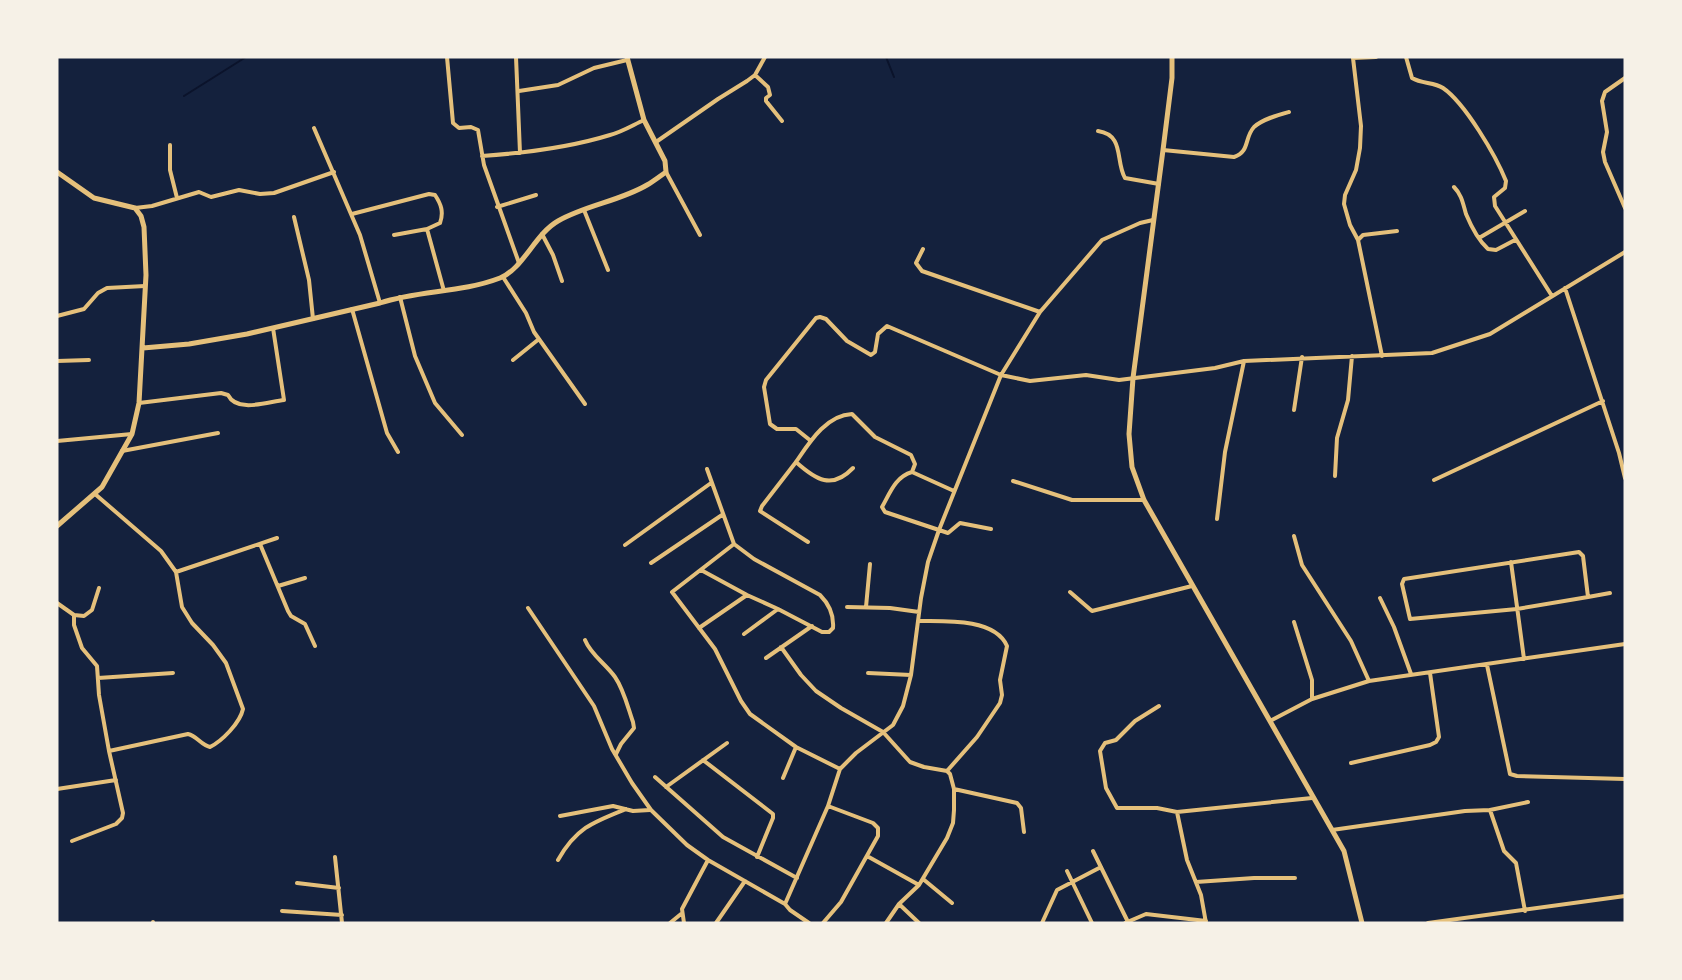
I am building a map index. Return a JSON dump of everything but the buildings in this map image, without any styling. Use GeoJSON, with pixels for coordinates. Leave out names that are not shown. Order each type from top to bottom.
{"type":"FeatureCollection","features":[{"type":"Feature","properties":{"kind":"street"},"geometry":{"type":"LineString","coordinates":[[447,57],[453,123],[459,128],[471,127],[478,130],[482,156],[519,262]]}},
{"type":"Feature","properties":{"kind":"street"},"geometry":{"type":"LineString","coordinates":[[516,57],[520,153]]}},
{"type":"Feature","properties":{"kind":"street"},"geometry":{"type":"LineString","coordinates":[[656,142],[755,75],[765,57]]}},
{"type":"Feature","properties":{"kind":"street"},"geometry":{"type":"LineString","coordinates":[[1172,57],[1172,78],[1133,378],[1129,434],[1132,467],[1144,501],[1344,851],[1362,923]]}},
{"type":"Feature","properties":{"kind":"street"},"geometry":{"type":"LineString","coordinates":[[1376,57],[1353,58],[1361,126],[1360,148],[1356,170],[1345,195],[1344,204],[1350,225],[1358,240],[1382,356]]}},
{"type":"Feature","properties":{"kind":"street"},"geometry":{"type":"LineString","coordinates":[[1407,57],[1412,78],[1445,89],[1480,132],[1506,181],[1505,188],[1497,193],[1493,201],[1504,223],[1552,297]]}},
{"type":"Feature","properties":{"kind":"street"},"geometry":{"type":"LineString","coordinates":[[519,91],[558,85],[594,68],[627,59],[644,120],[656,142],[666,172],[700,235]]}},
{"type":"Feature","properties":{"kind":"street"},"geometry":{"type":"LineString","coordinates":[[755,75],[768,87],[770,95],[766,100],[782,121]]}},
{"type":"Feature","properties":{"kind":"street"},"geometry":{"type":"LineString","coordinates":[[1625,78],[1605,92],[1602,101],[1607,132],[1605,162],[1625,208]]}},
{"type":"Feature","properties":{"kind":"street"},"geometry":{"type":"LineString","coordinates":[[1163,150],[1234,157],[1242,155],[1250,133],[1256,126],[1289,112]]}},
{"type":"Feature","properties":{"kind":"street"},"geometry":{"type":"LineString","coordinates":[[482,156],[563,147],[613,135],[644,120]]}},
{"type":"Feature","properties":{"kind":"street"},"geometry":{"type":"LineString","coordinates":[[314,128],[352,214],[380,303]]}},
{"type":"Feature","properties":{"kind":"street"},"geometry":{"type":"LineString","coordinates":[[1098,131],[1109,134],[1115,142],[1125,178],[1159,184]]}},
{"type":"Feature","properties":{"kind":"street"},"geometry":{"type":"LineString","coordinates":[[170,145],[170,170],[177,198]]}},
{"type":"Feature","properties":{"kind":"street"},"geometry":{"type":"LineString","coordinates":[[57,172],[94,198],[135,208],[153,206],[199,192],[211,197],[239,190],[260,194],[274,193],[334,172]]}},
{"type":"Feature","properties":{"kind":"street"},"geometry":{"type":"LineString","coordinates":[[143,348],[189,344],[273,328],[400,297],[481,284],[503,277],[519,262],[542,233],[558,221],[646,185],[666,172]]}},
{"type":"Feature","properties":{"kind":"street"},"geometry":{"type":"LineString","coordinates":[[1454,187],[1461,196],[1468,217],[1479,238],[1488,249],[1492,251],[1515,240]]}},
{"type":"Feature","properties":{"kind":"street"},"geometry":{"type":"LineString","coordinates":[[352,214],[429,194],[435,195],[441,204],[440,223],[427,229],[394,235]]}},
{"type":"Feature","properties":{"kind":"street"},"geometry":{"type":"LineString","coordinates":[[498,207],[536,195]]}},
{"type":"Feature","properties":{"kind":"street"},"geometry":{"type":"LineString","coordinates":[[57,526],[102,487],[132,434],[139,404],[146,286],[144,227],[141,216],[135,208]]}},
{"type":"Feature","properties":{"kind":"street"},"geometry":{"type":"LineString","coordinates":[[584,210],[608,270]]}},
{"type":"Feature","properties":{"kind":"street"},"geometry":{"type":"LineString","coordinates":[[1479,238],[1525,212]]}},
{"type":"Feature","properties":{"kind":"street"},"geometry":{"type":"LineString","coordinates":[[294,217],[309,280],[313,319]]}},
{"type":"Feature","properties":{"kind":"street"},"geometry":{"type":"LineString","coordinates":[[785,904],[828,806],[840,769],[856,753],[893,725],[903,706],[911,675],[928,562],[1001,375],[1040,312],[1102,240],[1140,223],[1154,220]]}},
{"type":"Feature","properties":{"kind":"street"},"geometry":{"type":"LineString","coordinates":[[427,229],[444,291]]}},
{"type":"Feature","properties":{"kind":"street"},"geometry":{"type":"LineString","coordinates":[[1358,240],[1363,235],[1397,231]]}},
{"type":"Feature","properties":{"kind":"street"},"geometry":{"type":"LineString","coordinates":[[542,233],[562,281]]}},
{"type":"Feature","properties":{"kind":"street"},"geometry":{"type":"LineString","coordinates":[[922,249],[916,263],[922,271],[1040,312]]}},
{"type":"Feature","properties":{"kind":"street"},"geometry":{"type":"LineString","coordinates":[[811,441],[796,429],[777,429],[770,424],[764,387],[771,373],[816,318],[820,317],[826,319],[847,340],[871,355],[875,352],[878,334],[887,327],[892,327],[1001,375],[1030,381],[1077,375],[1119,380],[1215,368],[1244,361],[1432,353],[1490,334],[1625,252]]}},
{"type":"Feature","properties":{"kind":"street"},"geometry":{"type":"LineString","coordinates":[[503,277],[526,313],[539,339],[585,404]]}},
{"type":"Feature","properties":{"kind":"street"},"geometry":{"type":"LineString","coordinates":[[57,316],[84,309],[98,293],[107,288],[146,286]]}},
{"type":"Feature","properties":{"kind":"street"},"geometry":{"type":"LineString","coordinates":[[1566,288],[1603,400],[1625,478]]}},
{"type":"Feature","properties":{"kind":"street"},"geometry":{"type":"LineString","coordinates":[[400,297],[415,356],[435,403],[462,435]]}},
{"type":"Feature","properties":{"kind":"street"},"geometry":{"type":"LineString","coordinates":[[352,309],[387,433],[398,452]]}},
{"type":"Feature","properties":{"kind":"street"},"geometry":{"type":"LineString","coordinates":[[139,404],[221,393],[228,395],[231,402],[240,406],[284,400],[273,328]]}},
{"type":"Feature","properties":{"kind":"street"},"geometry":{"type":"LineString","coordinates":[[513,360],[539,339]]}},
{"type":"Feature","properties":{"kind":"street"},"geometry":{"type":"LineString","coordinates":[[1335,476],[1337,438],[1348,400],[1352,356]]}},
{"type":"Feature","properties":{"kind":"street"},"geometry":{"type":"LineString","coordinates":[[1294,410],[1302,357]]}},
{"type":"Feature","properties":{"kind":"street"},"geometry":{"type":"LineString","coordinates":[[57,361],[89,360]]}},
{"type":"Feature","properties":{"kind":"street"},"geometry":{"type":"LineString","coordinates":[[1217,519],[1225,452],[1244,361]]}},
{"type":"Feature","properties":{"kind":"street"},"geometry":{"type":"LineString","coordinates":[[1434,480],[1603,400]]}},
{"type":"Feature","properties":{"kind":"street"},"geometry":{"type":"LineString","coordinates":[[808,542],[760,511],[811,441],[834,420],[852,414],[875,437],[911,455],[915,464],[912,472],[902,477],[894,485],[882,507],[883,510],[948,533],[960,523],[991,530]]}},
{"type":"Feature","properties":{"kind":"street"},"geometry":{"type":"LineString","coordinates":[[122,451],[218,433]]}},
{"type":"Feature","properties":{"kind":"street"},"geometry":{"type":"LineString","coordinates":[[57,441],[132,434]]}},
{"type":"Feature","properties":{"kind":"street"},"geometry":{"type":"LineString","coordinates":[[1619,453],[1625,451]]}},
{"type":"Feature","properties":{"kind":"street"},"geometry":{"type":"LineString","coordinates":[[796,462],[812,475],[826,481],[841,479],[853,468]]}},
{"type":"Feature","properties":{"kind":"street"},"geometry":{"type":"LineString","coordinates":[[701,570],[822,632],[829,632],[833,628],[827,602],[820,595],[754,559],[734,544],[707,469]]}},
{"type":"Feature","properties":{"kind":"street"},"geometry":{"type":"LineString","coordinates":[[912,472],[954,491]]}},
{"type":"Feature","properties":{"kind":"street"},"geometry":{"type":"LineString","coordinates":[[1013,481],[1072,500],[1144,501]]}},
{"type":"Feature","properties":{"kind":"street"},"geometry":{"type":"LineString","coordinates":[[625,545],[711,483]]}},
{"type":"Feature","properties":{"kind":"street"},"geometry":{"type":"LineString","coordinates":[[96,494],[161,551],[176,572],[182,607],[192,623],[226,663],[242,705],[241,717],[218,743],[210,747],[204,746],[188,734],[109,752]]}},
{"type":"Feature","properties":{"kind":"street"},"geometry":{"type":"LineString","coordinates":[[651,564],[722,515]]}},
{"type":"Feature","properties":{"kind":"street"},"geometry":{"type":"LineString","coordinates":[[1294,536],[1302,565],[1350,641],[1369,681]]}},
{"type":"Feature","properties":{"kind":"street"},"geometry":{"type":"LineString","coordinates":[[176,572],[277,538]]}},
{"type":"Feature","properties":{"kind":"street"},"geometry":{"type":"LineString","coordinates":[[260,544],[288,611],[291,616],[305,624],[315,646]]}},
{"type":"Feature","properties":{"kind":"street"},"geometry":{"type":"LineString","coordinates":[[734,544],[672,592],[715,649],[750,714],[796,747],[840,769]]}},
{"type":"Feature","properties":{"kind":"street"},"geometry":{"type":"LineString","coordinates":[[1588,597],[1583,556],[1579,552],[1404,579],[1402,584],[1412,620],[1517,609],[1588,597],[1610,593]]}},
{"type":"Feature","properties":{"kind":"street"},"geometry":{"type":"LineString","coordinates":[[1511,562],[1524,659]]}},
{"type":"Feature","properties":{"kind":"street"},"geometry":{"type":"LineString","coordinates":[[866,607],[870,564]]}},
{"type":"Feature","properties":{"kind":"street"},"geometry":{"type":"LineString","coordinates":[[278,586],[305,578]]}},
{"type":"Feature","properties":{"kind":"street"},"geometry":{"type":"LineString","coordinates":[[1070,592],[1092,611],[1192,586]]}},
{"type":"Feature","properties":{"kind":"street"},"geometry":{"type":"LineString","coordinates":[[57,603],[74,615],[84,616],[92,610],[99,588]]}},
{"type":"Feature","properties":{"kind":"street"},"geometry":{"type":"LineString","coordinates":[[699,628],[747,595]]}},
{"type":"Feature","properties":{"kind":"street"},"geometry":{"type":"LineString","coordinates":[[1380,598],[1394,627],[1411,674]]}},
{"type":"Feature","properties":{"kind":"street"},"geometry":{"type":"LineString","coordinates":[[848,607],[919,612]]}},
{"type":"Feature","properties":{"kind":"street"},"geometry":{"type":"LineString","coordinates":[[528,608],[594,706],[616,755],[651,810],[687,845],[708,860],[785,904],[808,923]]}},
{"type":"Feature","properties":{"kind":"street"},"geometry":{"type":"LineString","coordinates":[[744,634],[778,609]]}},
{"type":"Feature","properties":{"kind":"street"},"geometry":{"type":"LineString","coordinates":[[72,841],[120,822],[123,813],[109,752],[97,666],[82,648],[74,625],[74,615]]}},
{"type":"Feature","properties":{"kind":"street"},"geometry":{"type":"LineString","coordinates":[[918,621],[986,627],[1000,635],[1007,646],[1000,680],[1002,695],[1000,703],[977,737],[948,771]]}},
{"type":"Feature","properties":{"kind":"street"},"geometry":{"type":"LineString","coordinates":[[1294,622],[1312,680],[1312,699]]}},
{"type":"Feature","properties":{"kind":"street"},"geometry":{"type":"LineString","coordinates":[[766,658],[812,626]]}},
{"type":"Feature","properties":{"kind":"street"},"geometry":{"type":"LineString","coordinates":[[585,640],[589,651],[608,668],[621,686],[633,722],[634,728],[621,744],[616,755]]}},
{"type":"Feature","properties":{"kind":"street"},"geometry":{"type":"LineString","coordinates":[[1269,722],[1312,699],[1369,681],[1625,644]]}},
{"type":"Feature","properties":{"kind":"street"},"geometry":{"type":"LineString","coordinates":[[781,647],[816,691],[883,732],[910,762],[948,771]]}},
{"type":"Feature","properties":{"kind":"street"},"geometry":{"type":"LineString","coordinates":[[1487,664],[1510,774],[1625,778]]}},
{"type":"Feature","properties":{"kind":"street"},"geometry":{"type":"LineString","coordinates":[[98,678],[173,673]]}},
{"type":"Feature","properties":{"kind":"street"},"geometry":{"type":"LineString","coordinates":[[868,673],[911,675]]}},
{"type":"Feature","properties":{"kind":"street"},"geometry":{"type":"LineString","coordinates":[[1351,763],[1436,742],[1439,737],[1430,673]]}},
{"type":"Feature","properties":{"kind":"street"},"geometry":{"type":"LineString","coordinates":[[1159,706],[1135,721],[1116,740],[1102,746],[1100,751],[1106,788],[1117,808],[1157,808],[1177,812],[1312,798]]}},
{"type":"Feature","properties":{"kind":"street"},"geometry":{"type":"LineString","coordinates":[[666,787],[727,744]]}},
{"type":"Feature","properties":{"kind":"street"},"geometry":{"type":"LineString","coordinates":[[783,778],[796,747]]}},
{"type":"Feature","properties":{"kind":"street"},"geometry":{"type":"LineString","coordinates":[[703,760],[773,814],[757,857]]}},
{"type":"Feature","properties":{"kind":"street"},"geometry":{"type":"LineString","coordinates":[[885,923],[899,904],[919,885],[931,867],[953,823],[954,789],[948,771]]}},
{"type":"Feature","properties":{"kind":"street"},"geometry":{"type":"LineString","coordinates":[[655,777],[723,837],[797,878]]}},
{"type":"Feature","properties":{"kind":"street"},"geometry":{"type":"LineString","coordinates":[[57,789],[116,780]]}},
{"type":"Feature","properties":{"kind":"street"},"geometry":{"type":"LineString","coordinates":[[954,789],[1017,803],[1021,808],[1023,832]]}},
{"type":"Feature","properties":{"kind":"street"},"geometry":{"type":"LineString","coordinates":[[1332,830],[1443,814],[1490,810],[1528,802]]}},
{"type":"Feature","properties":{"kind":"street"},"geometry":{"type":"LineString","coordinates":[[823,923],[841,902],[878,836],[878,828],[873,823],[828,806]]}},
{"type":"Feature","properties":{"kind":"street"},"geometry":{"type":"LineString","coordinates":[[560,816],[604,807],[626,808],[633,811],[651,810]]}},
{"type":"Feature","properties":{"kind":"street"},"geometry":{"type":"LineString","coordinates":[[558,860],[568,842],[582,830],[599,819],[626,808]]}},
{"type":"Feature","properties":{"kind":"street"},"geometry":{"type":"LineString","coordinates":[[1490,810],[1504,851],[1516,863],[1525,911]]}},
{"type":"Feature","properties":{"kind":"street"},"geometry":{"type":"LineString","coordinates":[[1093,851],[1127,922],[1146,914],[1206,922],[1201,896],[1187,860],[1177,812]]}},
{"type":"Feature","properties":{"kind":"street"},"geometry":{"type":"LineString","coordinates":[[867,856],[919,885]]}},
{"type":"Feature","properties":{"kind":"street"},"geometry":{"type":"LineString","coordinates":[[335,857],[342,923]]}},
{"type":"Feature","properties":{"kind":"street"},"geometry":{"type":"LineString","coordinates":[[684,923],[681,909],[708,860]]}},
{"type":"Feature","properties":{"kind":"street"},"geometry":{"type":"LineString","coordinates":[[1041,923],[1057,890],[1101,867]]}},
{"type":"Feature","properties":{"kind":"street"},"geometry":{"type":"LineString","coordinates":[[1066,871],[1092,923]]}},
{"type":"Feature","properties":{"kind":"street"},"geometry":{"type":"LineString","coordinates":[[1196,882],[1295,878]]}},
{"type":"Feature","properties":{"kind":"street"},"geometry":{"type":"LineString","coordinates":[[923,879],[952,903]]}},
{"type":"Feature","properties":{"kind":"street"},"geometry":{"type":"LineString","coordinates":[[716,923],[745,881]]}},
{"type":"Feature","properties":{"kind":"street"},"geometry":{"type":"LineString","coordinates":[[297,882],[339,888]]}},
{"type":"Feature","properties":{"kind":"street"},"geometry":{"type":"LineString","coordinates":[[1428,923],[1625,896]]}},
{"type":"Feature","properties":{"kind":"street"},"geometry":{"type":"LineString","coordinates":[[899,904],[920,923]]}},
{"type":"Feature","properties":{"kind":"street"},"geometry":{"type":"LineString","coordinates":[[282,911],[342,915]]}},
{"type":"Feature","properties":{"kind":"street"},"geometry":{"type":"LineString","coordinates":[[670,923],[681,914]]}},
{"type":"Feature","properties":{"kind":"waterway"},"geometry":{"type":"LineString","coordinates":[[184,96],[246,57]]}},
{"type":"Feature","properties":{"kind":"waterway"},"geometry":{"type":"LineString","coordinates":[[886,57],[894,77]]}}]}
